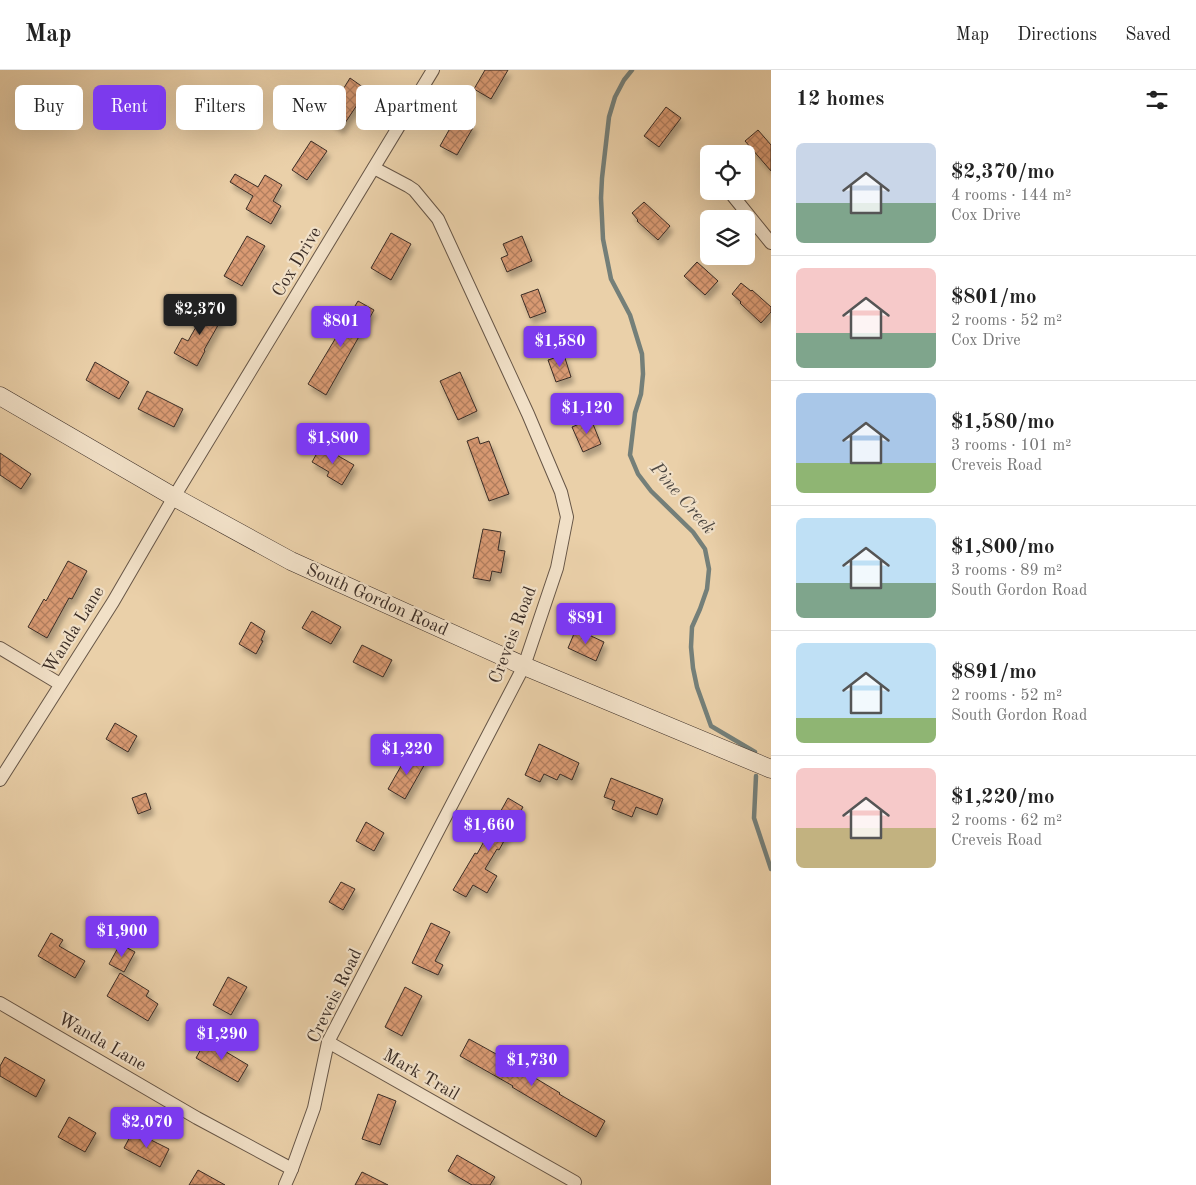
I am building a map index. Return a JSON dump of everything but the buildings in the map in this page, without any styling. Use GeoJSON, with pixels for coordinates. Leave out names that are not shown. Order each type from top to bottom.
{"type":"FeatureCollection","features":[{"type":"Feature","properties":{"kind":"street","name":"Cox Drive"},"geometry":{"type":"LineString","coordinates":[[174,497],[434,70]]}},
{"type":"Feature","properties":{"kind":"street","name":"Creveis Road"},"geometry":{"type":"LineString","coordinates":[[285,1185],[314,1108],[328,1042],[524,666],[557,568],[566,517],[561,492],[528,414],[438,219],[414,190],[374,168]]}},
{"type":"Feature","properties":{"kind":"street"},"geometry":{"type":"LineString","coordinates":[[736,200],[771,243]]}},
{"type":"Feature","properties":{"kind":"street","name":"South Gordon Road"},"geometry":{"type":"LineString","coordinates":[[0,396],[174,497],[291,561],[524,666],[771,769]]}},
{"type":"Feature","properties":{"kind":"street","name":"Wanda Lane"},"geometry":{"type":"LineString","coordinates":[[0,780],[113,602],[174,497]]}},
{"type":"Feature","properties":{"kind":"street"},"geometry":{"type":"LineString","coordinates":[[0,648],[60,684]]}},
{"type":"Feature","properties":{"kind":"street","name":"Wanda Lane"},"geometry":{"type":"LineString","coordinates":[[0,1003],[198,1118],[292,1169]]}},
{"type":"Feature","properties":{"kind":"street","name":"Mark Trail"},"geometry":{"type":"LineString","coordinates":[[328,1042],[575,1182]]}},
{"type":"Feature","properties":{"kind":"waterway","name":"Pine Creek"},"geometry":{"type":"LineString","coordinates":[[632,70],[615,97],[609,117],[601,198],[603,239],[611,279],[630,315],[642,354],[641,394],[635,413],[630,455],[638,474],[651,491],[693,532],[705,549],[709,569],[707,589],[692,627],[691,647],[697,687],[711,726],[755,752]]}},
{"type":"Feature","properties":{"kind":"waterway","name":"Pine Creek"},"geometry":{"type":"LineString","coordinates":[[756,776],[754,818],[771,869]]}}]}
